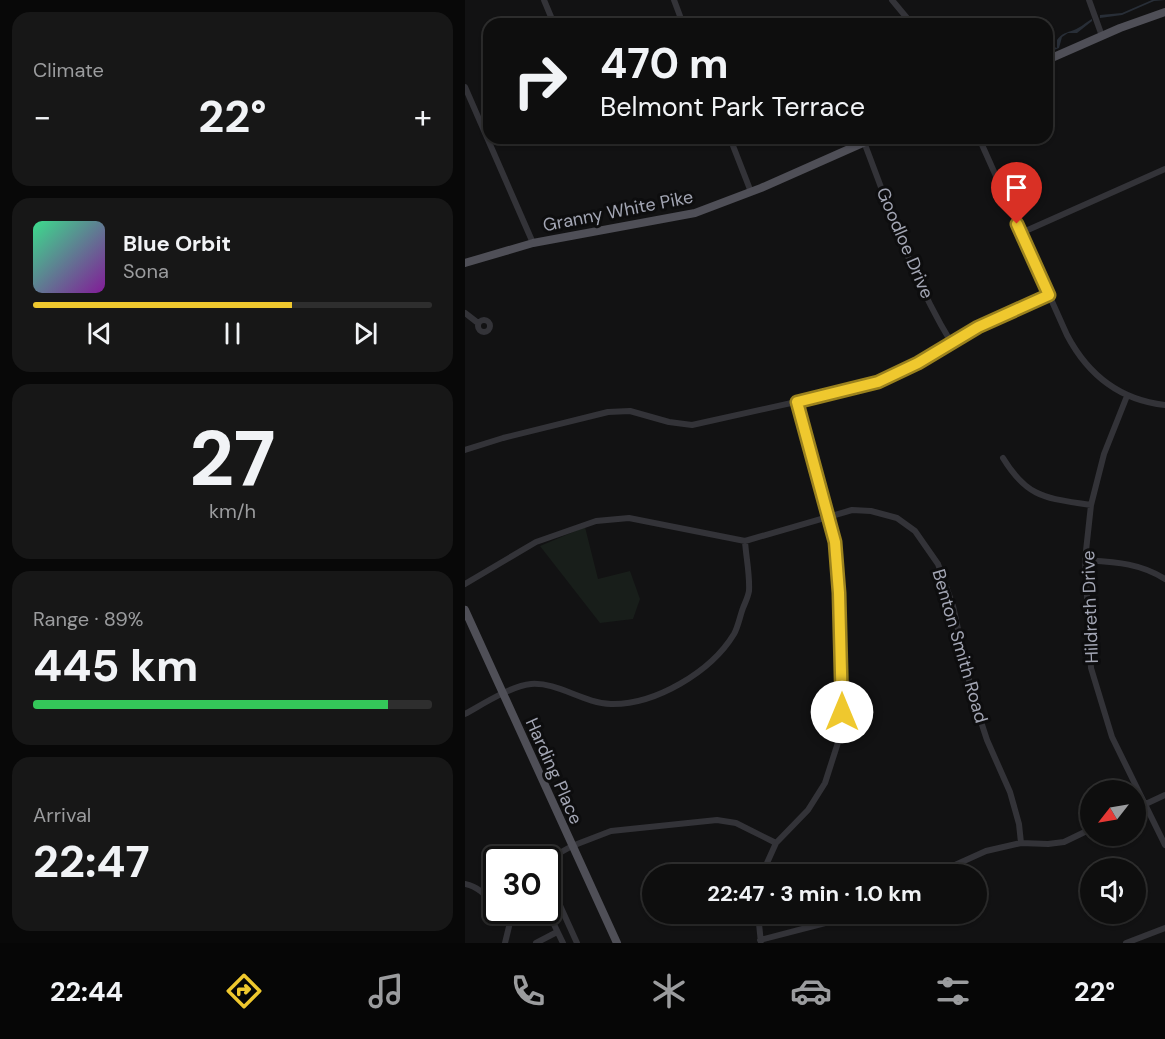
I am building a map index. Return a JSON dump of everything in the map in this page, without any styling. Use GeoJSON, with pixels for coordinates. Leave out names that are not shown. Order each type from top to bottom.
{"type":"FeatureCollection","features":[{"type":"Feature","properties":{"kind":"main road"},"geometry":{"type":"LineString","coordinates":[[1053,57],[1165,12]]}},
{"type":"Feature","properties":{"kind":"main road","name":"Granny White Pike"},"geometry":{"type":"LineString","coordinates":[[465,263],[533,243],[687,215],[751,192],[859,144]]}},
{"type":"Feature","properties":{"kind":"main road","name":"Harding Place"},"geometry":{"type":"LineString","coordinates":[[465,610],[617,943]]}},
{"type":"Feature","properties":{"kind":"street"},"geometry":{"type":"LineString","coordinates":[[544,0],[552,18]]}},
{"type":"Feature","properties":{"kind":"street"},"geometry":{"type":"LineString","coordinates":[[674,0],[681,18]]}},
{"type":"Feature","properties":{"kind":"street"},"geometry":{"type":"LineString","coordinates":[[892,0],[907,18]]}},
{"type":"Feature","properties":{"kind":"street"},"geometry":{"type":"LineString","coordinates":[[1089,0],[1102,36]]}},
{"type":"Feature","properties":{"kind":"street"},"geometry":{"type":"LineString","coordinates":[[465,87],[483,128]]}},
{"type":"Feature","properties":{"kind":"street"},"geometry":{"type":"LineString","coordinates":[[490,144],[533,243]]}},
{"type":"Feature","properties":{"kind":"street"},"geometry":{"type":"LineString","coordinates":[[732,144],[751,192]]}},
{"type":"Feature","properties":{"kind":"street","name":"Goodloe Drive"},"geometry":{"type":"LineString","coordinates":[[865,144],[906,253],[951,342]]}},
{"type":"Feature","properties":{"kind":"street"},"geometry":{"type":"LineString","coordinates":[[982,144],[1067,336],[1083,362],[1103,381],[1127,396],[1147,403],[1165,405]]}},
{"type":"Feature","properties":{"kind":"street"},"geometry":{"type":"LineString","coordinates":[[1021,233],[1165,169]]}},
{"type":"Feature","properties":{"kind":"street"},"geometry":{"type":"LineString","coordinates":[[465,450],[608,412],[630,411],[687,425],[706,423],[878,382],[918,363],[984,324],[1049,295]]}},
{"type":"Feature","properties":{"kind":"street"},"geometry":{"type":"LineString","coordinates":[[465,313],[478,323]]}},
{"type":"Feature","properties":{"kind":"street","name":"Hildreth Drive"},"geometry":{"type":"LineString","coordinates":[[1127,396],[1104,454],[1091,505],[1085,560],[1091,668],[1112,737],[1134,780]]}},
{"type":"Feature","properties":{"kind":"street"},"geometry":{"type":"LineString","coordinates":[[767,864],[776,843],[808,810],[825,783],[842,730],[843,688],[835,542],[797,402]]}},
{"type":"Feature","properties":{"kind":"street"},"geometry":{"type":"LineString","coordinates":[[1003,458],[1016,478],[1036,493],[1051,499],[1091,505]]}},
{"type":"Feature","properties":{"kind":"street","name":"Benton Smith Road"},"geometry":{"type":"LineString","coordinates":[[465,584],[536,542],[596,521],[629,518],[745,541],[828,515],[852,510],[871,511],[897,518],[915,531],[938,564],[953,606],[972,694],[987,740],[1009,792],[1019,824],[1021,843]]}},
{"type":"Feature","properties":{"kind":"street"},"geometry":{"type":"LineString","coordinates":[[465,714],[503,694],[530,684],[549,686],[589,700],[610,704],[635,702],[658,695],[685,681],[712,659],[734,634],[749,592],[745,541]]}},
{"type":"Feature","properties":{"kind":"street"},"geometry":{"type":"LineString","coordinates":[[1085,560],[1132,564],[1152,571],[1165,579]]}},
{"type":"Feature","properties":{"kind":"street"},"geometry":{"type":"LineString","coordinates":[[1146,804],[1165,795]]}},
{"type":"Feature","properties":{"kind":"street","name":"Hildreth Drive"},"geometry":{"type":"LineString","coordinates":[[1146,804],[1165,845]]}},
{"type":"Feature","properties":{"kind":"street"},"geometry":{"type":"LineString","coordinates":[[561,852],[611,831],[717,820],[736,823],[776,843]]}},
{"type":"Feature","properties":{"kind":"street"},"geometry":{"type":"LineString","coordinates":[[957,864],[986,851],[1021,843],[1064,842],[1080,835]]}},
{"type":"Feature","properties":{"kind":"street"},"geometry":{"type":"LineString","coordinates":[[465,884],[483,892]]}},
{"type":"Feature","properties":{"kind":"street"},"geometry":{"type":"LineString","coordinates":[[553,924],[562,943],[575,940],[561,908]]}},
{"type":"Feature","properties":{"kind":"street"},"geometry":{"type":"LineString","coordinates":[[505,943],[509,924]]}},
{"type":"Feature","properties":{"kind":"street"},"geometry":{"type":"LineString","coordinates":[[759,924],[761,941],[823,924]]}},
{"type":"Feature","properties":{"kind":"street"},"geometry":{"type":"LineString","coordinates":[[1126,943],[1165,928]]}},
{"type":"Feature","properties":{"kind":"street"},"geometry":{"type":"LineString","coordinates":[[536,943],[557,932]]}},
{"type":"Feature","properties":{"kind":"shaded area"},"geometry":{"type":"Polygon","coordinates":[[[1152,0],[1165,0],[1154,1],[1122,15],[1100,18],[1100,15],[1122,13],[1152,0]]]}},
{"type":"Feature","properties":{"kind":"shaded area"},"geometry":{"type":"Polygon","coordinates":[[[1092,19],[1077,33],[1068,33],[1062,37],[1059,48],[1053,50],[1053,46],[1057,48],[1057,40],[1061,36],[1092,19]]]}},
{"type":"Feature","properties":{"kind":"shaded area"},"geometry":{"type":"Polygon","coordinates":[[[585,527],[598,579],[630,571],[640,599],[633,619],[600,623],[540,546],[585,527]]]}},
{"type":"Feature","properties":{"kind":"route"},"geometry":{"type":"LineString","coordinates":[[842,712],[843,688],[835,542],[797,402],[850,390],[893,376],[934,354],[964,334],[1049,295],[1017,224]]}}]}
